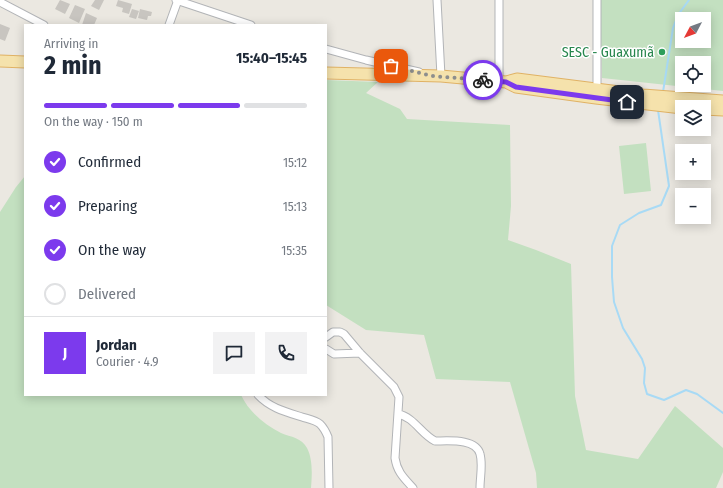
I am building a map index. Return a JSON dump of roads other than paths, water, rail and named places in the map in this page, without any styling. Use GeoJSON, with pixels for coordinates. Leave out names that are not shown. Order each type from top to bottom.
{"type":"FeatureCollection","features":[{"type":"Feature","properties":{"kind":"main road"},"geometry":{"type":"LineString","coordinates":[[0,61],[24,62]]}},
{"type":"Feature","properties":{"kind":"main road"},"geometry":{"type":"LineString","coordinates":[[327,73],[437,76],[502,82],[516,87],[642,99],[691,99],[723,101]]}},
{"type":"Feature","properties":{"kind":"main road"},"geometry":{"type":"LineString","coordinates":[[502,82],[517,79],[597,89],[675,106]]}},
{"type":"Feature","properties":{"kind":"main road"},"geometry":{"type":"LineString","coordinates":[[711,109],[723,110]]}},
{"type":"Feature","properties":{"kind":"street"},"geometry":{"type":"LineString","coordinates":[[169,24],[177,0],[248,24]]}},
{"type":"Feature","properties":{"kind":"street"},"geometry":{"type":"LineString","coordinates":[[327,49],[366,60],[437,76],[437,0]]}},
{"type":"Feature","properties":{"kind":"street"},"geometry":{"type":"LineString","coordinates":[[499,0],[502,82]]}},
{"type":"Feature","properties":{"kind":"street"},"geometry":{"type":"LineString","coordinates":[[597,0],[597,89]]}},
{"type":"Feature","properties":{"kind":"street"},"geometry":{"type":"LineString","coordinates":[[0,2],[42,24]]}},
{"type":"Feature","properties":{"kind":"street"},"geometry":{"type":"LineString","coordinates":[[327,336],[333,332],[340,332],[394,387],[397,392],[399,398],[396,466],[400,474],[413,488]]}},
{"type":"Feature","properties":{"kind":"street"},"geometry":{"type":"LineString","coordinates":[[327,350],[334,354],[360,353]]}},
{"type":"Feature","properties":{"kind":"street"},"geometry":{"type":"LineString","coordinates":[[259,396],[267,404],[313,420],[320,424],[325,430],[328,437],[329,488]]}},
{"type":"Feature","properties":{"kind":"street"},"geometry":{"type":"LineString","coordinates":[[398,414],[405,415],[435,441],[467,443],[475,446],[480,454],[480,488]]}},
{"type":"Feature","properties":{"kind":"waterway"},"geometry":{"type":"LineString","coordinates":[[663,92],[673,28],[678,15],[689,0]]}},
{"type":"Feature","properties":{"kind":"waterway"},"geometry":{"type":"LineString","coordinates":[[658,110],[669,186],[661,205],[639,213],[620,225],[612,246],[614,302],[623,328],[642,359],[645,368],[644,383],[647,394],[664,400],[686,390],[697,394],[723,413]]}},
{"type":"Feature","properties":{"kind":"place","name":"SESC - Guaxumã"},"geometry":{"type":"Point","coordinates":[662,52]}}]}
